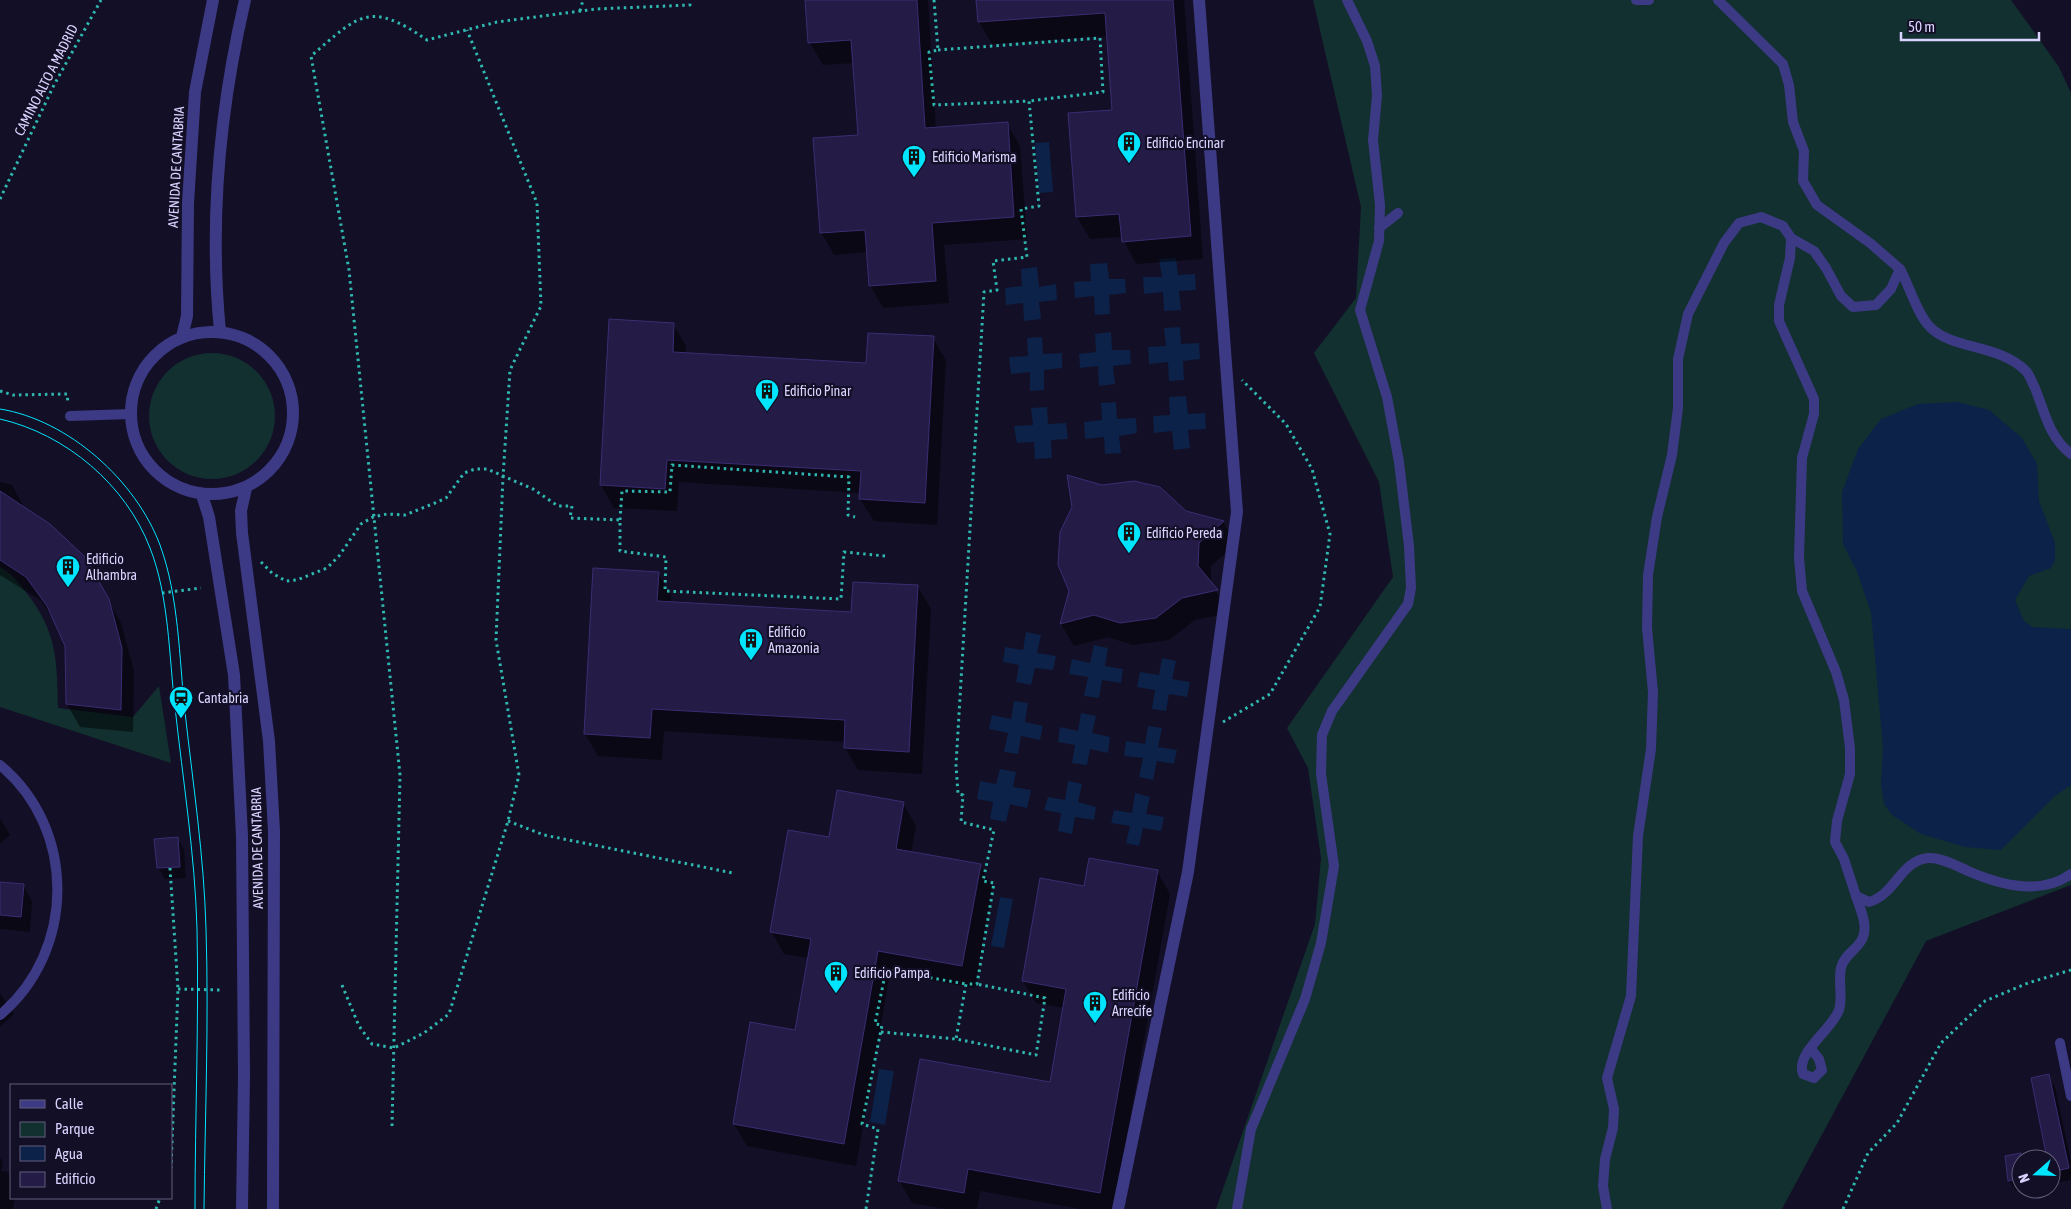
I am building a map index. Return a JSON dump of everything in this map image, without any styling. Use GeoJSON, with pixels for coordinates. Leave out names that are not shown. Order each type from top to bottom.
{"type":"FeatureCollection","features":[{"type":"Feature","properties":{"kind":"street","name":"AVENIDA DE CANTABRIA"},"geometry":{"type":"LineString","coordinates":[[182,337],[187,316],[188,203],[195,92],[213,0]]}},
{"type":"Feature","properties":{"kind":"street"},"geometry":{"type":"LineString","coordinates":[[220,331],[217,305],[216,195],[226,93],[245,0]]}},
{"type":"Feature","properties":{"kind":"street"},"geometry":{"type":"LineString","coordinates":[[1118,1209],[1188,872],[1236,512],[1199,0]]}},
{"type":"Feature","properties":{"kind":"street"},"geometry":{"type":"LineString","coordinates":[[220,331],[241,336],[259,346],[284,374],[294,413],[284,452],[263,478],[246,488],[218,495],[202,494],[172,484],[151,467],[138,447],[131,414],[134,390],[148,362],[162,348],[182,337],[199,332],[220,331]]}},
{"type":"Feature","properties":{"kind":"street","name":"AVENIDA DE CANTABRIA"},"geometry":{"type":"LineString","coordinates":[[246,488],[241,512],[269,741],[274,831],[273,1209]]}},
{"type":"Feature","properties":{"kind":"street","name":"AVENIDA DE CANTABRIA"},"geometry":{"type":"LineString","coordinates":[[202,494],[209,517],[234,675],[242,836],[244,1076],[242,1209]]}},
{"type":"Feature","properties":{"kind":"lane"},"geometry":{"type":"LineString","coordinates":[[1237,1209],[1251,1129],[1305,999],[1321,943],[1334,866],[1322,774],[1322,735],[1332,711],[1408,604],[1410,588],[1407,527],[1387,397],[1360,310],[1379,241],[1380,228],[1380,205],[1373,140],[1377,95],[1376,66],[1368,41],[1347,0]]}},
{"type":"Feature","properties":{"kind":"lane"},"geometry":{"type":"LineString","coordinates":[[1636,0],[1649,0]]}},
{"type":"Feature","properties":{"kind":"lane"},"geometry":{"type":"LineString","coordinates":[[1718,0],[1783,64],[1789,85],[1793,122],[1804,151],[1803,181],[1817,205],[1870,243],[1900,269],[1929,327],[1944,337],[1984,348],[2014,360],[2028,372],[2050,430],[2062,446],[2071,454]]}},
{"type":"Feature","properties":{"kind":"lane"},"geometry":{"type":"LineString","coordinates":[[1380,228],[1398,213]]}},
{"type":"Feature","properties":{"kind":"lane"},"geometry":{"type":"LineString","coordinates":[[1607,1209],[1604,1186],[1605,1159],[1613,1128],[1614,1109],[1607,1078],[1630,996],[1638,836],[1651,749],[1653,692],[1647,628],[1648,576],[1657,517],[1672,455],[1678,408],[1678,359],[1688,314],[1724,243],[1739,223],[1761,217],[1783,226],[1791,238],[1814,251],[1826,268],[1840,296],[1853,307],[1876,305],[1891,289],[1900,269]]}},
{"type":"Feature","properties":{"kind":"lane"},"geometry":{"type":"LineString","coordinates":[[1791,238],[1790,258],[1779,305],[1779,321],[1814,399],[1814,414],[1802,458],[1799,558],[1802,591],[1836,672],[1844,700],[1850,748],[1850,774],[1837,821],[1835,842],[1844,859],[1864,918],[1863,937],[1842,961],[1839,977],[1839,1009],[1830,1025],[1812,1048]]}},
{"type":"Feature","properties":{"kind":"lane"},"geometry":{"type":"LineString","coordinates":[[70,416],[131,414]]}},
{"type":"Feature","properties":{"kind":"lane"},"geometry":{"type":"LineString","coordinates":[[0,765],[30,797],[46,827],[54,852],[59,886],[56,921],[46,952],[32,980],[0,1015]]}},
{"type":"Feature","properties":{"kind":"lane"},"geometry":{"type":"LineString","coordinates":[[1864,918],[1904,870],[1917,860],[1930,858],[1985,879],[2028,886],[2049,886],[2071,874]]}},
{"type":"Feature","properties":{"kind":"lane"},"geometry":{"type":"LineString","coordinates":[[1856,896],[1869,902],[1880,899]]}},
{"type":"Feature","properties":{"kind":"lane"},"geometry":{"type":"LineString","coordinates":[[2060,1043],[2071,1096]]}},
{"type":"Feature","properties":{"kind":"path","name":"CAMINO ALTO A MADRID"},"geometry":{"type":"LineString","coordinates":[[0,199],[54,85],[101,0]]}},
{"type":"Feature","properties":{"kind":"path"},"geometry":{"type":"LineString","coordinates":[[580,11],[584,0]]}},
{"type":"Feature","properties":{"kind":"path"},"geometry":{"type":"LineString","coordinates":[[392,1126],[400,774],[349,270],[311,56],[359,15],[379,11],[409,25],[427,40],[497,22],[580,11],[690,5],[690,0]]}},
{"type":"Feature","properties":{"kind":"path"},"geometry":{"type":"LineString","coordinates":[[934,0],[938,50]]}},
{"type":"Feature","properties":{"kind":"path"},"geometry":{"type":"LineString","coordinates":[[342,985],[358,1026],[372,1044],[394,1048],[424,1033],[449,1014],[508,820],[519,775],[496,640],[510,370],[542,306],[537,203],[467,30]]}},
{"type":"Feature","properties":{"kind":"path"},"geometry":{"type":"LineString","coordinates":[[1100,38],[1103,92],[1029,101],[934,106],[929,52],[938,50],[1100,38]]}},
{"type":"Feature","properties":{"kind":"path"},"geometry":{"type":"LineString","coordinates":[[977,984],[994,884],[982,881],[994,830],[961,822],[963,795],[958,794],[956,765],[984,292],[996,290],[993,261],[1026,257],[1021,209],[1039,206],[1029,101]]}},
{"type":"Feature","properties":{"kind":"path"},"geometry":{"type":"LineString","coordinates":[[1207,732],[1270,694],[1320,608],[1330,534],[1312,469],[1286,424],[1226,363]]}},
{"type":"Feature","properties":{"kind":"path"},"geometry":{"type":"LineString","coordinates":[[0,390],[13,395],[67,394],[70,416]]}},
{"type":"Feature","properties":{"kind":"path"},"geometry":{"type":"LineString","coordinates":[[855,517],[848,515],[849,477],[672,465],[670,492],[622,490],[620,551],[666,557],[665,591],[841,599],[844,552],[885,556]]}},
{"type":"Feature","properties":{"kind":"path"},"geometry":{"type":"LineString","coordinates":[[246,561],[260,561],[286,581],[297,580],[327,568],[339,556],[361,524],[374,517],[387,514],[406,515],[446,498],[464,473],[475,469],[486,469],[533,490],[558,506],[572,506],[570,518],[620,520]]}},
{"type":"Feature","properties":{"kind":"path"},"geometry":{"type":"LineString","coordinates":[[162,593],[201,588]]}},
{"type":"Feature","properties":{"kind":"path"},"geometry":{"type":"LineString","coordinates":[[508,820],[544,835],[733,873]]}},
{"type":"Feature","properties":{"kind":"path"},"geometry":{"type":"LineString","coordinates":[[170,868],[178,989],[172,1142]]}},
{"type":"Feature","properties":{"kind":"path"},"geometry":{"type":"LineString","coordinates":[[866,1209],[878,1129],[862,1124],[881,1032],[882,1025],[875,1024],[886,970],[966,984],[977,984],[1045,998],[1036,1055],[956,1040],[881,1032]]}},
{"type":"Feature","properties":{"kind":"path"},"geometry":{"type":"LineString","coordinates":[[1843,1209],[1868,1153],[1897,1123],[1941,1043],[1985,1001],[2028,983],[2071,970]]}},
{"type":"Feature","properties":{"kind":"path"},"geometry":{"type":"LineString","coordinates":[[956,1040],[966,984]]}},
{"type":"Feature","properties":{"kind":"path"},"geometry":{"type":"LineString","coordinates":[[178,989],[222,990]]}},
{"type":"Feature","properties":{"kind":"green space"},"geometry":{"type":"Polygon","coordinates":[[[1313,0],[2011,0],[2059,67],[2071,93],[2071,885],[1926,941],[1782,1209],[1216,1209],[1315,924],[1321,858],[1308,768],[1287,728],[1393,577],[1379,482],[1314,353],[1356,298],[1361,207],[1313,0]]]}},
{"type":"Feature","properties":{"kind":"green space"},"geometry":{"type":"Polygon","coordinates":[[[212,353],[236,358],[247,363],[257,371],[265,381],[270,392],[275,416],[270,440],[265,451],[257,461],[247,469],[236,474],[212,479],[188,474],[177,469],[167,461],[159,451],[154,440],[149,416],[154,392],[159,381],[167,371],[177,363],[188,358],[212,353]]]}},
{"type":"Feature","properties":{"kind":"green space"},"geometry":{"type":"Polygon","coordinates":[[[0,567],[11,575],[25,591],[44,619],[56,660],[58,708],[133,717],[159,686],[171,763],[0,707],[0,567]]]}},
{"type":"Feature","properties":{"kind":"water"},"geometry":{"type":"Polygon","coordinates":[[[1049,142],[1053,192],[1039,193],[1035,143],[1049,142]]]}},
{"type":"Feature","properties":{"kind":"water"},"geometry":{"type":"Polygon","coordinates":[[[1176,258],[1178,275],[1195,274],[1196,290],[1179,291],[1181,310],[1164,311],[1163,292],[1144,294],[1143,277],[1162,277],[1159,259],[1176,258]]]}},
{"type":"Feature","properties":{"kind":"water"},"geometry":{"type":"Polygon","coordinates":[[[1107,263],[1109,279],[1125,279],[1126,293],[1109,295],[1110,314],[1095,315],[1094,296],[1075,298],[1074,282],[1091,281],[1090,264],[1107,263]]]}},
{"type":"Feature","properties":{"kind":"water"},"geometry":{"type":"Polygon","coordinates":[[[1037,267],[1039,287],[1056,284],[1057,300],[1039,302],[1041,319],[1024,321],[1023,303],[1006,305],[1005,288],[1022,286],[1021,269],[1037,267]]]}},
{"type":"Feature","properties":{"kind":"water"},"geometry":{"type":"Polygon","coordinates":[[[1180,327],[1181,344],[1199,343],[1200,359],[1183,361],[1184,380],[1169,381],[1168,362],[1149,364],[1148,347],[1166,346],[1164,328],[1180,327]]]}},
{"type":"Feature","properties":{"kind":"water"},"geometry":{"type":"Polygon","coordinates":[[[1111,332],[1112,350],[1130,350],[1131,364],[1113,366],[1115,384],[1099,386],[1098,366],[1080,368],[1079,354],[1096,352],[1095,334],[1111,332]]]}},
{"type":"Feature","properties":{"kind":"water"},"geometry":{"type":"Polygon","coordinates":[[[1042,337],[1043,354],[1062,353],[1062,368],[1044,370],[1044,390],[1030,391],[1030,372],[1011,374],[1009,357],[1028,356],[1027,338],[1042,337]]]}},
{"type":"Feature","properties":{"kind":"water"},"geometry":{"type":"Polygon","coordinates":[[[1186,396],[1188,414],[1205,413],[1206,429],[1188,430],[1190,448],[1174,450],[1172,431],[1154,433],[1153,416],[1170,415],[1169,397],[1186,396]]]}},
{"type":"Feature","properties":{"kind":"water"},"geometry":{"type":"Polygon","coordinates":[[[1116,402],[1117,419],[1136,418],[1137,433],[1119,436],[1121,453],[1105,454],[1104,437],[1085,439],[1084,422],[1102,420],[1101,403],[1116,402]]]}},
{"type":"Feature","properties":{"kind":"water"},"geometry":{"type":"Polygon","coordinates":[[[1957,402],[1989,410],[2022,438],[2037,464],[2039,501],[2055,543],[2055,560],[2051,568],[2029,576],[2015,600],[2024,621],[2033,627],[2071,629],[2071,785],[2055,796],[2001,850],[1965,847],[1921,834],[1892,815],[1884,804],[1881,785],[1883,748],[1871,612],[1857,572],[1843,544],[1842,492],[1858,449],[1881,419],[1918,404],[1957,402]]]}},
{"type":"Feature","properties":{"kind":"water"},"geometry":{"type":"Polygon","coordinates":[[[1047,407],[1048,424],[1066,423],[1068,439],[1051,440],[1052,458],[1035,459],[1034,442],[1017,443],[1014,426],[1033,425],[1031,408],[1047,407]]]}},
{"type":"Feature","properties":{"kind":"water"},"geometry":{"type":"Polygon","coordinates":[[[1026,632],[1041,635],[1037,653],[1056,656],[1053,670],[1035,668],[1031,685],[1016,682],[1019,665],[1003,662],[1005,647],[1023,650],[1026,632]]]}},
{"type":"Feature","properties":{"kind":"water"},"geometry":{"type":"Polygon","coordinates":[[[1094,645],[1108,648],[1105,666],[1123,669],[1121,683],[1102,680],[1099,698],[1084,696],[1088,677],[1069,674],[1072,659],[1090,663],[1094,645]]]}},
{"type":"Feature","properties":{"kind":"water"},"geometry":{"type":"Polygon","coordinates":[[[1162,658],[1176,661],[1172,679],[1190,682],[1187,697],[1169,694],[1166,711],[1152,709],[1155,690],[1137,687],[1140,672],[1159,675],[1162,658]]]}},
{"type":"Feature","properties":{"kind":"water"},"geometry":{"type":"Polygon","coordinates":[[[1014,701],[1028,703],[1025,722],[1043,726],[1040,740],[1021,736],[1018,754],[1004,752],[1008,733],[989,729],[992,715],[1011,719],[1014,701]]]}},
{"type":"Feature","properties":{"kind":"water"},"geometry":{"type":"Polygon","coordinates":[[[1081,713],[1096,716],[1092,733],[1110,737],[1108,753],[1090,749],[1087,765],[1072,763],[1075,745],[1058,742],[1060,727],[1078,731],[1081,713]]]}},
{"type":"Feature","properties":{"kind":"water"},"geometry":{"type":"Polygon","coordinates":[[[1148,726],[1162,728],[1158,747],[1177,750],[1174,764],[1157,761],[1153,780],[1139,777],[1143,758],[1124,756],[1126,741],[1145,744],[1148,726]]]}},
{"type":"Feature","properties":{"kind":"water"},"geometry":{"type":"Polygon","coordinates":[[[1000,769],[1016,772],[1013,787],[1031,790],[1027,808],[1010,804],[1006,822],[990,819],[993,802],[977,799],[980,781],[996,784],[1000,769]]]}},
{"type":"Feature","properties":{"kind":"water"},"geometry":{"type":"Polygon","coordinates":[[[1068,781],[1082,784],[1078,802],[1096,807],[1094,820],[1075,817],[1072,834],[1058,831],[1061,813],[1044,810],[1048,797],[1065,800],[1068,781]]]}},
{"type":"Feature","properties":{"kind":"water"},"geometry":{"type":"Polygon","coordinates":[[[1135,793],[1150,797],[1146,814],[1164,817],[1161,831],[1143,828],[1139,846],[1126,843],[1130,826],[1111,823],[1114,810],[1132,813],[1135,793]]]}},
{"type":"Feature","properties":{"kind":"water"},"geometry":{"type":"Polygon","coordinates":[[[1000,897],[1013,899],[1004,948],[991,946],[1000,897]]]}},
{"type":"Feature","properties":{"kind":"water"},"geometry":{"type":"Polygon","coordinates":[[[879,1069],[894,1071],[885,1125],[870,1122],[879,1069]]]}},
{"type":"Feature","properties":{"kind":"building","name":"Edificio Marisma"},"geometry":{"type":"Polygon","coordinates":[[[805,0],[917,0],[925,128],[1008,122],[1014,217],[932,223],[936,281],[869,286],[865,230],[820,233],[813,138],[858,135],[851,40],[808,43],[805,0]]]}},
{"type":"Feature","properties":{"kind":"building","name":"Edificio Encinar"},"geometry":{"type":"Polygon","coordinates":[[[976,0],[1173,0],[1191,236],[1122,242],[1119,214],[1076,217],[1068,113],[1112,110],[1105,13],[978,22],[976,0]]]}},
{"type":"Feature","properties":{"kind":"building","name":"Edificio Pinar"},"geometry":{"type":"Polygon","coordinates":[[[609,319],[674,323],[673,352],[866,363],[868,333],[934,336],[925,503],[859,499],[861,471],[667,460],[665,489],[600,485],[609,319]]]}},
{"type":"Feature","properties":{"kind":"building","name":"Edificio Pereda"},"geometry":{"type":"Polygon","coordinates":[[[1067,475],[1102,485],[1134,481],[1160,487],[1186,511],[1224,521],[1199,543],[1198,566],[1218,590],[1182,598],[1156,618],[1120,623],[1094,615],[1060,624],[1069,591],[1058,565],[1060,532],[1072,507],[1067,475]]]}},
{"type":"Feature","properties":{"kind":"building","name":"Edificio Alhambra"},"geometry":{"type":"Polygon","coordinates":[[[0,491],[50,524],[84,556],[109,599],[122,648],[121,710],[66,704],[65,646],[47,606],[26,577],[0,560],[0,491]]]}},
{"type":"Feature","properties":{"kind":"building","name":"Edificio Amazonia"},"geometry":{"type":"Polygon","coordinates":[[[593,568],[659,572],[657,601],[851,612],[853,582],[918,585],[909,752],[844,748],[845,720],[652,709],[650,738],[584,734],[593,568]]]}},
{"type":"Feature","properties":{"kind":"building","name":"Edificio Pampa"},"geometry":{"type":"Polygon","coordinates":[[[837,790],[904,802],[896,849],[981,864],[962,966],[878,951],[844,1144],[733,1124],[750,1022],[795,1030],[811,939],[770,932],[788,830],[829,837],[837,790]]]}},
{"type":"Feature","properties":{"kind":"building"},"geometry":{"type":"Polygon","coordinates":[[[178,837],[180,867],[157,868],[154,839],[178,837]]]}},
{"type":"Feature","properties":{"kind":"building","name":"Edificio Arrecife"},"geometry":{"type":"Polygon","coordinates":[[[1089,858],[1158,870],[1100,1193],[968,1169],[964,1193],[898,1181],[920,1059],[1050,1082],[1066,989],[1022,981],[1040,878],[1084,886],[1089,858]]]}},
{"type":"Feature","properties":{"kind":"building"},"geometry":{"type":"Polygon","coordinates":[[[0,882],[24,884],[21,917],[0,915],[0,882]]]}},
{"type":"Feature","properties":{"kind":"building"},"geometry":{"type":"Polygon","coordinates":[[[2049,1074],[2069,1168],[2061,1170],[2061,1149],[2045,1149],[2031,1078],[2049,1074]]]}},
{"type":"Feature","properties":{"kind":"building"},"geometry":{"type":"Polygon","coordinates":[[[2011,1155],[2011,1180],[2008,1181],[2005,1156],[2011,1155]]]}},
{"type":"Feature","properties":{"kind":"tram line"},"geometry":{"type":"LineString","coordinates":[[0,409],[26,415],[51,426],[75,440],[97,457],[135,498],[149,521],[160,545],[166,565],[175,606],[201,847],[205,902],[207,1069],[204,1209]]}},
{"type":"Feature","properties":{"kind":"tram line"},"geometry":{"type":"LineString","coordinates":[[0,419],[24,426],[48,437],[70,450],[109,483],[126,503],[139,525],[150,548],[161,586],[165,606],[196,901],[198,999],[195,1209]]}},
{"type":"Feature","properties":{"kind":"place","name":"Edificio Encinar"},"geometry":{"type":"Point","coordinates":[1129,164]}},
{"type":"Feature","properties":{"kind":"place","name":"Edificio Marisma"},"geometry":{"type":"Point","coordinates":[914,178]}},
{"type":"Feature","properties":{"kind":"place","name":"Edificio Pinar"},"geometry":{"type":"Point","coordinates":[767,412]}},
{"type":"Feature","properties":{"kind":"place","name":"Edificio Pereda"},"geometry":{"type":"Point","coordinates":[1129,554]}},
{"type":"Feature","properties":{"kind":"place","name":"Edificio Alhambra"},"geometry":{"type":"Point","coordinates":[68,588]}},
{"type":"Feature","properties":{"kind":"place","name":"Edificio Amazonia"},"geometry":{"type":"Point","coordinates":[751,661]}},
{"type":"Feature","properties":{"kind":"place","name":"Cantabria"},"geometry":{"type":"Point","coordinates":[181,719]}},
{"type":"Feature","properties":{"kind":"place","name":"Edificio Pampa"},"geometry":{"type":"Point","coordinates":[836,994]}},
{"type":"Feature","properties":{"kind":"place","name":"Edificio Arrecife"},"geometry":{"type":"Point","coordinates":[1095,1024]}}]}
